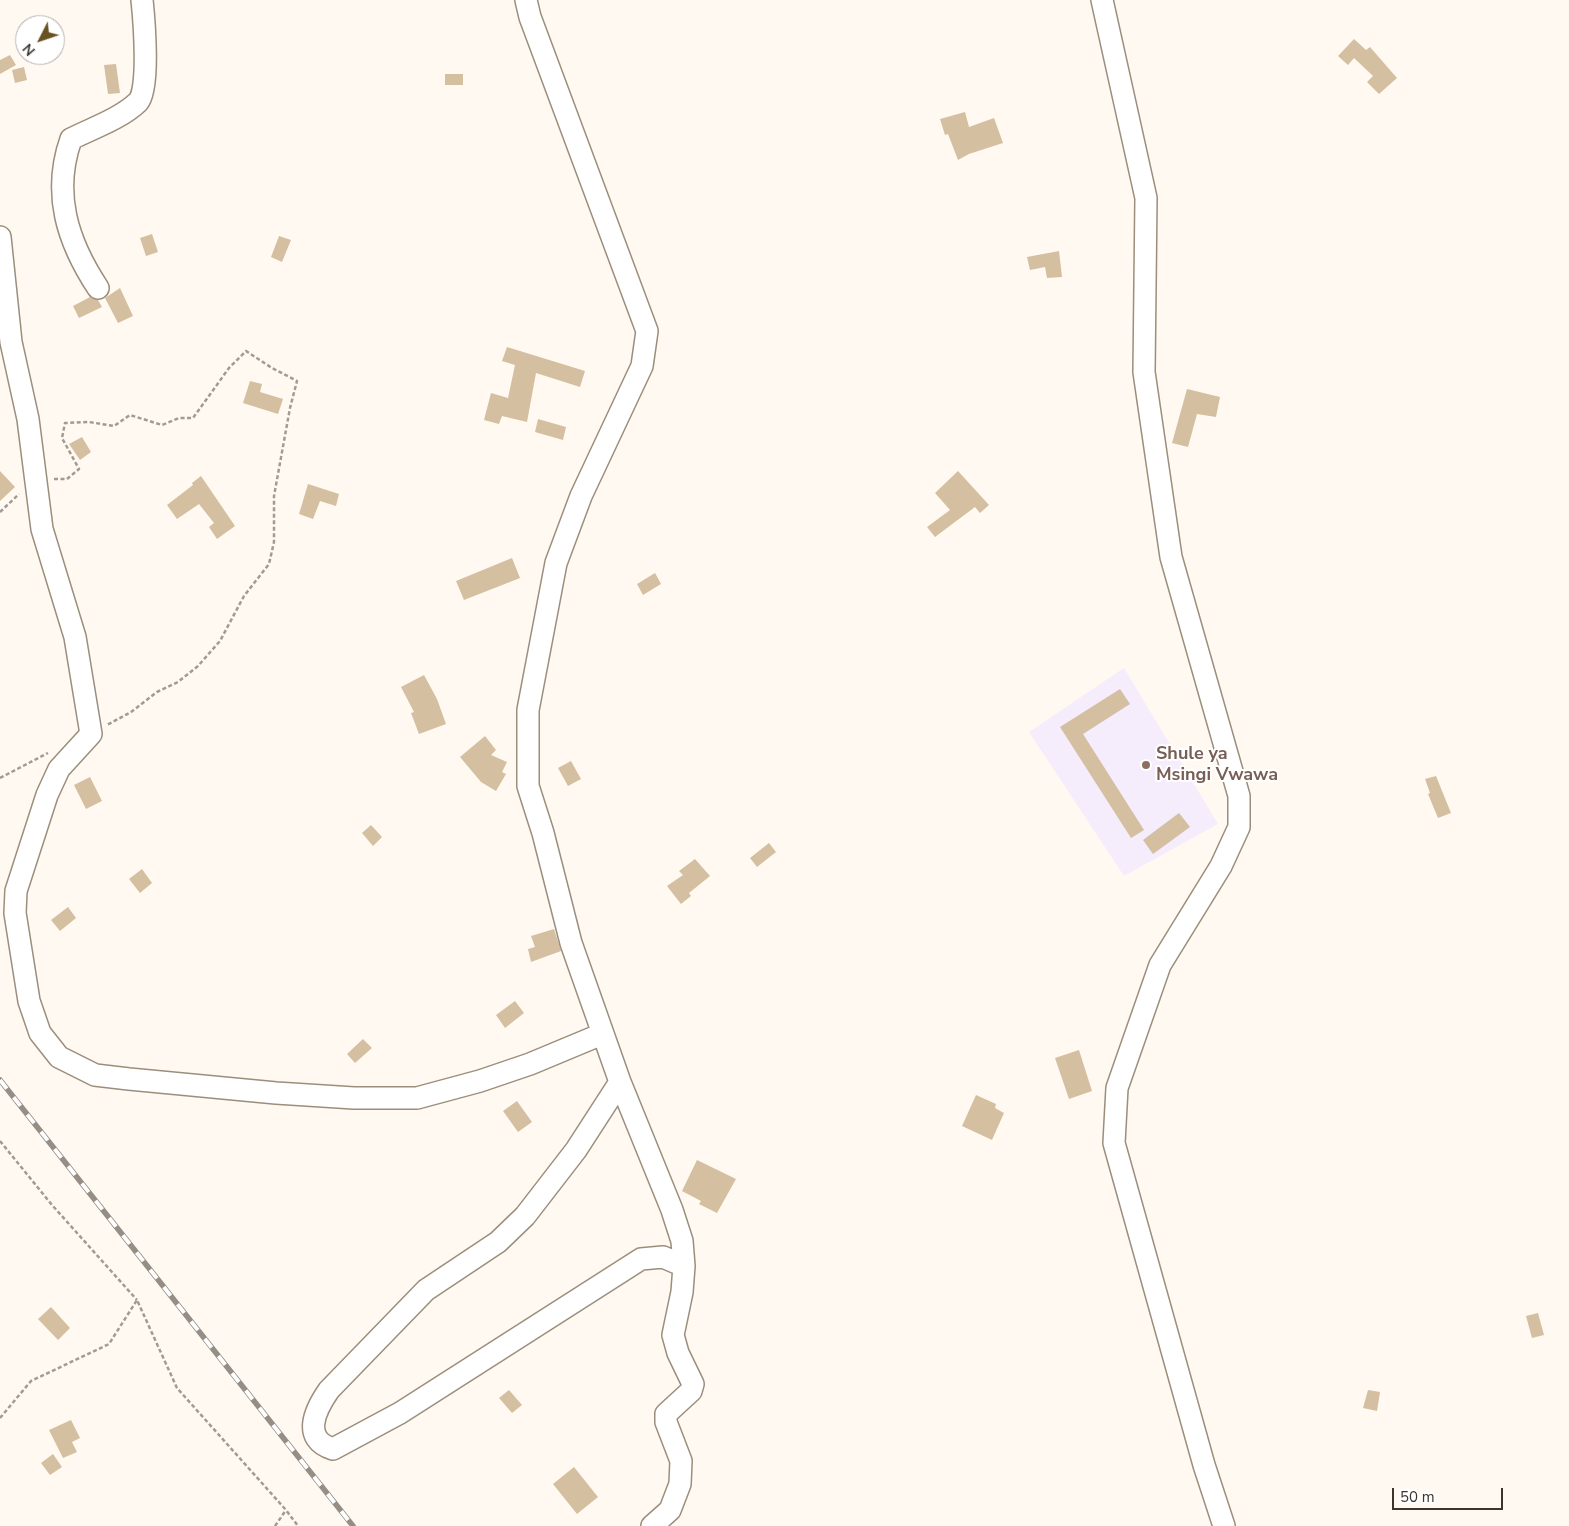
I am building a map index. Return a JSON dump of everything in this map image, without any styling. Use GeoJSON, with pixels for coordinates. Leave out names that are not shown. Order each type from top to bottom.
{"type":"FeatureCollection","features":[{"type":"Feature","properties":{"kind":"street"},"geometry":{"type":"LineString","coordinates":[[98,288],[82,265],[69,232],[63,204],[64,160],[71,139],[123,114],[140,100],[144,84],[145,36],[142,0]]}},
{"type":"Feature","properties":{"kind":"street"},"geometry":{"type":"LineString","coordinates":[[526,0],[533,26],[647,331],[642,366],[581,496],[556,563],[528,710],[528,786],[543,833],[570,943],[620,1082],[672,1210],[682,1241],[684,1266],[682,1292],[673,1335],[678,1353],[693,1384],[691,1391],[666,1414],[666,1422],[681,1461],[680,1484],[670,1510],[652,1526]]}},
{"type":"Feature","properties":{"kind":"street"},"geometry":{"type":"LineString","coordinates":[[1102,0],[1146,198],[1144,372],[1171,557],[1239,796],[1239,826],[1221,866],[1160,965],[1117,1088],[1114,1143],[1204,1465],[1224,1526]]}},
{"type":"Feature","properties":{"kind":"street"},"geometry":{"type":"LineString","coordinates":[[0,237],[11,342],[28,419],[36,469],[35,480],[42,528],[75,636],[91,734],[59,769],[47,795],[16,891],[15,913],[29,1001],[40,1033],[58,1057],[95,1075],[128,1079],[276,1093],[354,1098],[417,1098],[480,1081],[530,1064],[602,1034]]}},
{"type":"Feature","properties":{"kind":"street"},"geometry":{"type":"LineString","coordinates":[[620,1082],[576,1150],[525,1216],[498,1242],[426,1290],[329,1390],[319,1404],[313,1422],[314,1435],[324,1446],[333,1449],[372,1430],[641,1259],[663,1258],[684,1266]]}},
{"type":"Feature","properties":{"kind":"path"},"geometry":{"type":"LineString","coordinates":[[0,512],[35,480],[67,479],[80,469],[62,438],[64,423],[89,422],[114,426],[130,415],[162,425],[179,418],[193,418],[229,368],[246,351],[297,381],[290,408],[274,496],[274,542],[269,564],[244,596],[220,641],[198,666],[131,712],[91,734]]}},
{"type":"Feature","properties":{"kind":"path"},"geometry":{"type":"LineString","coordinates":[[0,778],[49,753]]}},
{"type":"Feature","properties":{"kind":"path"},"geometry":{"type":"LineString","coordinates":[[0,1141],[52,1205],[138,1300],[177,1388],[286,1510],[298,1526]]}},
{"type":"Feature","properties":{"kind":"path"},"geometry":{"type":"LineString","coordinates":[[0,1418],[31,1381],[109,1344],[138,1300]]}},
{"type":"Feature","properties":{"kind":"path"},"geometry":{"type":"LineString","coordinates":[[275,1526],[286,1510]]}},
{"type":"Feature","properties":{"kind":"shaded area"},"geometry":{"type":"Polygon","coordinates":[[[1124,668],[1218,824],[1124,876],[1029,732],[1124,668]]]}},
{"type":"Feature","properties":{"kind":"building"},"geometry":{"type":"Polygon","coordinates":[[[1354,39],[1366,50],[1370,47],[1397,78],[1379,94],[1367,82],[1373,76],[1354,58],[1348,65],[1338,56],[1354,39]]]}},
{"type":"Feature","properties":{"kind":"building"},"geometry":{"type":"Polygon","coordinates":[[[10,55],[16,65],[0,74],[0,60],[10,55]]]}},
{"type":"Feature","properties":{"kind":"building"},"geometry":{"type":"Polygon","coordinates":[[[116,64],[120,93],[108,94],[104,65],[116,64]]]}},
{"type":"Feature","properties":{"kind":"building"},"geometry":{"type":"Polygon","coordinates":[[[24,67],[27,80],[15,83],[12,70],[24,67]]]}},
{"type":"Feature","properties":{"kind":"building"},"geometry":{"type":"Polygon","coordinates":[[[445,74],[463,74],[463,85],[445,85],[445,74]]]}},
{"type":"Feature","properties":{"kind":"building"},"geometry":{"type":"Polygon","coordinates":[[[965,112],[969,127],[994,118],[1003,143],[969,154],[958,160],[948,134],[945,135],[940,119],[965,112]]]}},
{"type":"Feature","properties":{"kind":"building"},"geometry":{"type":"Polygon","coordinates":[[[152,234],[158,252],[146,256],[140,238],[152,234]]]}},
{"type":"Feature","properties":{"kind":"building"},"geometry":{"type":"Polygon","coordinates":[[[279,236],[291,240],[282,262],[271,257],[279,236]]]}},
{"type":"Feature","properties":{"kind":"building"},"geometry":{"type":"Polygon","coordinates":[[[1059,251],[1062,277],[1047,278],[1045,267],[1030,270],[1027,257],[1059,251]]]}},
{"type":"Feature","properties":{"kind":"building"},"geometry":{"type":"Polygon","coordinates":[[[120,288],[133,316],[118,323],[105,298],[120,288]]]}},
{"type":"Feature","properties":{"kind":"building"},"geometry":{"type":"Polygon","coordinates":[[[90,297],[98,300],[102,307],[79,318],[73,306],[90,297]]]}},
{"type":"Feature","properties":{"kind":"building"},"geometry":{"type":"Polygon","coordinates":[[[507,347],[585,371],[580,387],[536,373],[527,422],[502,416],[499,424],[484,420],[491,393],[508,398],[515,365],[502,361],[507,347]]]}},
{"type":"Feature","properties":{"kind":"building"},"geometry":{"type":"Polygon","coordinates":[[[250,381],[262,384],[260,392],[283,399],[278,414],[243,403],[250,381]]]}},
{"type":"Feature","properties":{"kind":"building"},"geometry":{"type":"Polygon","coordinates":[[[1187,389],[1220,397],[1216,417],[1197,414],[1188,447],[1172,443],[1187,389]]]}},
{"type":"Feature","properties":{"kind":"building"},"geometry":{"type":"Polygon","coordinates":[[[538,419],[566,427],[563,440],[535,432],[538,419]]]}},
{"type":"Feature","properties":{"kind":"building"},"geometry":{"type":"Polygon","coordinates":[[[82,437],[91,452],[80,460],[69,444],[82,437]]]}},
{"type":"Feature","properties":{"kind":"building"},"geometry":{"type":"Polygon","coordinates":[[[0,471],[15,487],[0,501],[0,471]]]}},
{"type":"Feature","properties":{"kind":"building"},"geometry":{"type":"Polygon","coordinates":[[[958,471],[989,505],[980,513],[975,507],[935,537],[927,527],[950,510],[935,493],[958,471]]]}},
{"type":"Feature","properties":{"kind":"building"},"geometry":{"type":"Polygon","coordinates":[[[201,476],[235,526],[217,539],[209,527],[214,523],[199,504],[177,519],[167,505],[193,485],[192,483],[201,476]]]}},
{"type":"Feature","properties":{"kind":"building"},"geometry":{"type":"Polygon","coordinates":[[[308,484],[339,494],[336,506],[320,501],[313,519],[299,514],[308,484]]]}},
{"type":"Feature","properties":{"kind":"building"},"geometry":{"type":"Polygon","coordinates":[[[512,558],[520,578],[464,600],[456,581],[512,558]]]}},
{"type":"Feature","properties":{"kind":"building"},"geometry":{"type":"Polygon","coordinates":[[[655,573],[661,584],[643,595],[637,584],[655,573]]]}},
{"type":"Feature","properties":{"kind":"building"},"geometry":{"type":"Polygon","coordinates":[[[424,675],[437,699],[446,724],[419,734],[411,713],[414,712],[401,687],[424,675]]]}},
{"type":"Feature","properties":{"kind":"building"},"geometry":{"type":"Polygon","coordinates":[[[1120,689],[1130,704],[1083,734],[1144,830],[1131,838],[1060,727],[1120,689]]]}},
{"type":"Feature","properties":{"kind":"building"},"geometry":{"type":"Polygon","coordinates":[[[485,736],[496,750],[491,755],[507,762],[502,772],[506,774],[496,791],[481,782],[460,757],[485,736]]]}},
{"type":"Feature","properties":{"kind":"building"},"geometry":{"type":"Polygon","coordinates":[[[571,761],[581,779],[568,786],[558,768],[571,761]]]}},
{"type":"Feature","properties":{"kind":"building"},"geometry":{"type":"Polygon","coordinates":[[[1436,776],[1451,813],[1438,818],[1428,794],[1430,793],[1425,779],[1436,776]]]}},
{"type":"Feature","properties":{"kind":"building"},"geometry":{"type":"Polygon","coordinates":[[[90,777],[102,801],[86,809],[74,785],[90,777]]]}},
{"type":"Feature","properties":{"kind":"building"},"geometry":{"type":"Polygon","coordinates":[[[1179,813],[1190,827],[1153,854],[1143,840],[1179,813]]]}},
{"type":"Feature","properties":{"kind":"building"},"geometry":{"type":"Polygon","coordinates":[[[371,825],[382,837],[373,846],[362,833],[371,825]]]}},
{"type":"Feature","properties":{"kind":"building"},"geometry":{"type":"Polygon","coordinates":[[[769,843],[776,852],[757,867],[750,858],[769,843]]]}},
{"type":"Feature","properties":{"kind":"building"},"geometry":{"type":"Polygon","coordinates":[[[695,859],[710,876],[689,893],[691,896],[681,904],[667,886],[683,875],[679,871],[695,859]]]}},
{"type":"Feature","properties":{"kind":"building"},"geometry":{"type":"Polygon","coordinates":[[[142,869],[152,883],[140,893],[129,879],[142,869]]]}},
{"type":"Feature","properties":{"kind":"building"},"geometry":{"type":"Polygon","coordinates":[[[68,907],[76,918],[60,931],[51,920],[68,907]]]}},
{"type":"Feature","properties":{"kind":"building"},"geometry":{"type":"Polygon","coordinates":[[[554,929],[561,951],[531,962],[528,949],[535,947],[531,936],[554,929]]]}},
{"type":"Feature","properties":{"kind":"building"},"geometry":{"type":"Polygon","coordinates":[[[515,1001],[524,1013],[505,1028],[496,1015],[515,1001]]]}},
{"type":"Feature","properties":{"kind":"building"},"geometry":{"type":"Polygon","coordinates":[[[363,1039],[372,1048],[355,1063],[347,1054],[363,1039]]]}},
{"type":"Feature","properties":{"kind":"building"},"geometry":{"type":"Polygon","coordinates":[[[1079,1050],[1092,1091],[1069,1099],[1055,1058],[1079,1050]]]}},
{"type":"Feature","properties":{"kind":"building"},"geometry":{"type":"Polygon","coordinates":[[[976,1095],[996,1104],[995,1108],[1004,1113],[992,1140],[962,1126],[976,1095]]]}},
{"type":"Feature","properties":{"kind":"building"},"geometry":{"type":"Polygon","coordinates":[[[517,1101],[532,1122],[518,1132],[503,1111],[517,1101]]]}},
{"type":"Feature","properties":{"kind":"building"},"geometry":{"type":"Polygon","coordinates":[[[697,1160],[736,1179],[717,1213],[699,1204],[701,1201],[682,1191],[697,1160]]]}},
{"type":"Feature","properties":{"kind":"building"},"geometry":{"type":"Polygon","coordinates":[[[51,1307],[70,1328],[58,1340],[38,1319],[51,1307]]]}},
{"type":"Feature","properties":{"kind":"building"},"geometry":{"type":"Polygon","coordinates":[[[1538,1313],[1544,1335],[1532,1338],[1526,1316],[1538,1313]]]}},
{"type":"Feature","properties":{"kind":"building"},"geometry":{"type":"Polygon","coordinates":[[[509,1390],[522,1405],[512,1413],[499,1398],[509,1390]]]}},
{"type":"Feature","properties":{"kind":"building"},"geometry":{"type":"Polygon","coordinates":[[[1368,1390],[1380,1392],[1377,1411],[1363,1408],[1368,1390]]]}},
{"type":"Feature","properties":{"kind":"building"},"geometry":{"type":"Polygon","coordinates":[[[71,1420],[80,1438],[72,1442],[77,1452],[63,1458],[49,1430],[71,1420]]]}},
{"type":"Feature","properties":{"kind":"building"},"geometry":{"type":"Polygon","coordinates":[[[53,1454],[62,1467],[50,1475],[41,1463],[53,1454]]]}},
{"type":"Feature","properties":{"kind":"building"},"geometry":{"type":"Polygon","coordinates":[[[574,1467],[598,1497],[577,1514],[553,1484],[574,1467]]]}},
{"type":"Feature","properties":{"kind":"railway"},"geometry":{"type":"LineString","coordinates":[[0,1080],[353,1526]]}},
{"type":"Feature","properties":{"kind":"place","name":"Shule ya Msingi Vwawa"},"geometry":{"type":"Point","coordinates":[1146,765]}}]}
